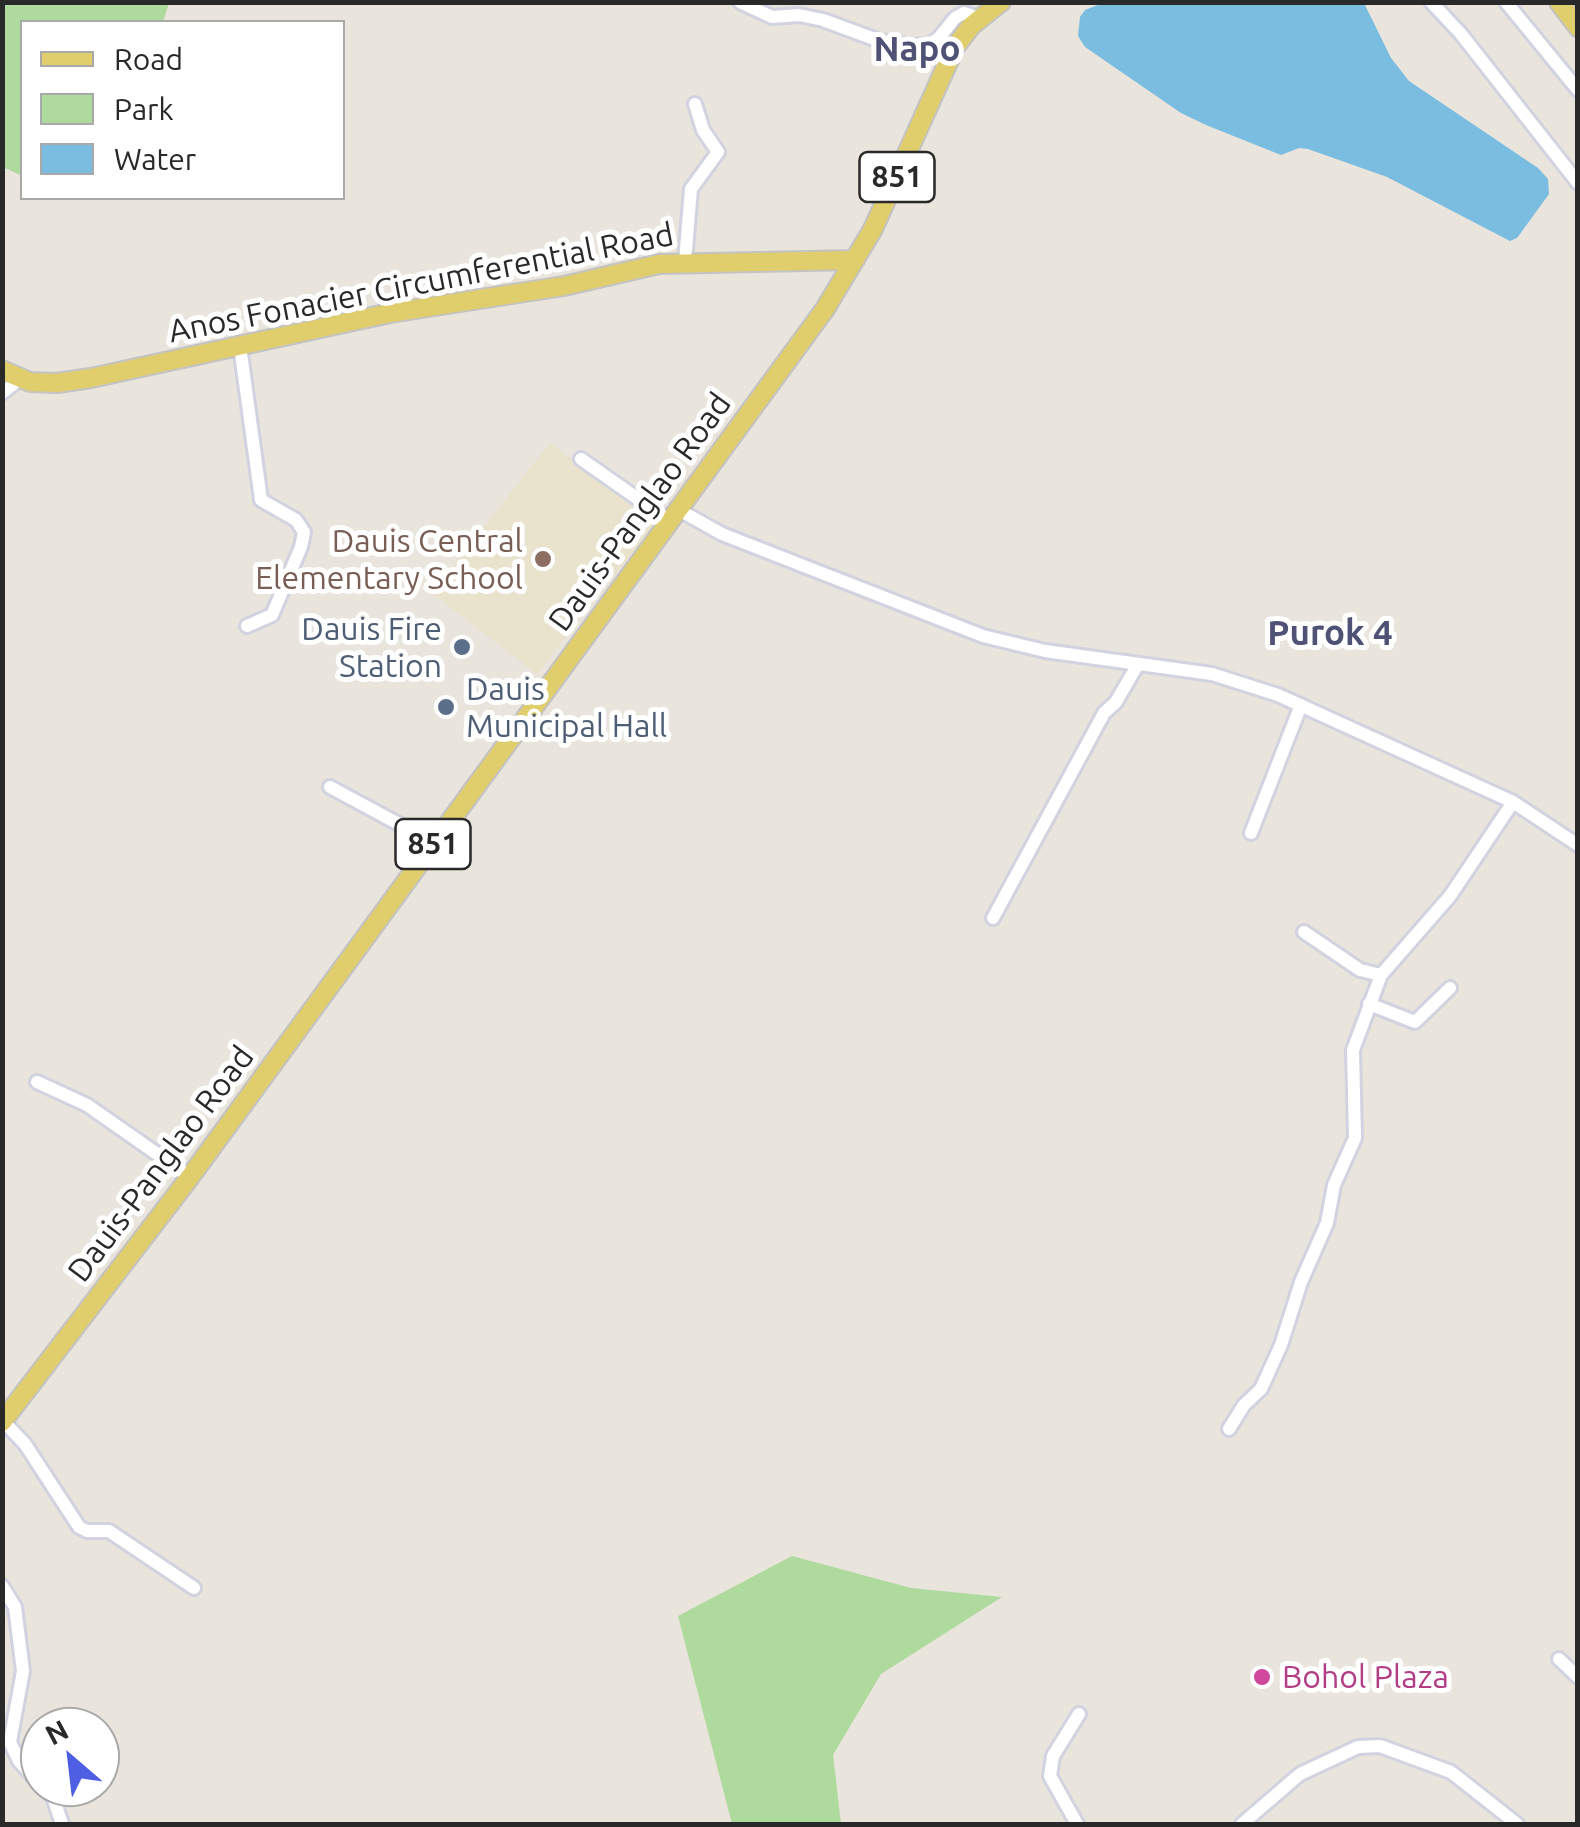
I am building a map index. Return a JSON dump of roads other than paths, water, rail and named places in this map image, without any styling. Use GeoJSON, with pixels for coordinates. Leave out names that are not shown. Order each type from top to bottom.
{"type":"FeatureCollection","features":[{"type":"Feature","properties":{"kind":"main road","name":"Dauis-Panglao Road"},"geometry":{"type":"LineString","coordinates":[[3,1421],[190,1177],[824,309],[873,229],[954,47],[979,18],[1001,2]]}},
{"type":"Feature","properties":{"kind":"main road"},"geometry":{"type":"LineString","coordinates":[[1558,2],[1578,27]]}},
{"type":"Feature","properties":{"kind":"main road","name":"Anos Fonacier Circumferential Road"},"geometry":{"type":"LineString","coordinates":[[11,374],[57,383],[91,378],[390,313],[564,286],[685,262],[855,260]]}},
{"type":"Feature","properties":{"kind":"street"},"geometry":{"type":"LineString","coordinates":[[740,2],[772,17],[798,15],[823,20],[880,42],[912,46],[928,45],[938,39],[964,13],[979,18]]}},
{"type":"Feature","properties":{"kind":"street"},"geometry":{"type":"LineString","coordinates":[[1431,2],[1461,34],[1578,183]]}},
{"type":"Feature","properties":{"kind":"street"},"geometry":{"type":"LineString","coordinates":[[1506,2],[1578,90]]}},
{"type":"Feature","properties":{"kind":"street"},"geometry":{"type":"LineString","coordinates":[[685,262],[691,189],[718,152],[703,130],[695,104]]}},
{"type":"Feature","properties":{"kind":"street"},"geometry":{"type":"LineString","coordinates":[[240,346],[261,500],[296,520],[304,532],[272,615],[248,626]]}},
{"type":"Feature","properties":{"kind":"street"},"geometry":{"type":"LineString","coordinates":[[2,393],[11,374]]}},
{"type":"Feature","properties":{"kind":"street"},"geometry":{"type":"LineString","coordinates":[[581,459],[675,516],[984,636],[1044,651],[1212,674],[1301,705],[1513,802],[1578,845]]}},
{"type":"Feature","properties":{"kind":"street"},"geometry":{"type":"LineString","coordinates":[[993,918],[1104,713],[1116,702],[1138,664]]}},
{"type":"Feature","properties":{"kind":"street"},"geometry":{"type":"LineString","coordinates":[[1251,833],[1301,705]]}},
{"type":"Feature","properties":{"kind":"street"},"geometry":{"type":"LineString","coordinates":[[330,787],[434,843]]}},
{"type":"Feature","properties":{"kind":"street"},"geometry":{"type":"LineString","coordinates":[[1229,1429],[1244,1405],[1261,1389],[1327,1223],[1334,1185],[1355,1138],[1353,1050],[1380,975],[1450,896],[1513,802]]}},
{"type":"Feature","properties":{"kind":"street"},"geometry":{"type":"LineString","coordinates":[[1304,932],[1360,970],[1380,975]]}},
{"type":"Feature","properties":{"kind":"street"},"geometry":{"type":"LineString","coordinates":[[1369,1004],[1416,1022],[1450,988]]}},
{"type":"Feature","properties":{"kind":"street"},"geometry":{"type":"LineString","coordinates":[[37,1082],[87,1105],[190,1177]]}},
{"type":"Feature","properties":{"kind":"street"},"geometry":{"type":"LineString","coordinates":[[3,1421],[25,1444],[78,1528],[87,1532],[108,1530],[194,1588]]}},
{"type":"Feature","properties":{"kind":"street"},"geometry":{"type":"LineString","coordinates":[[2,1586],[15,1607],[23,1671],[10,1742],[20,1763]]}},
{"type":"Feature","properties":{"kind":"street"},"geometry":{"type":"LineString","coordinates":[[1559,1659],[1578,1678]]}},
{"type":"Feature","properties":{"kind":"street"},"geometry":{"type":"LineString","coordinates":[[1077,1824],[1050,1776],[1053,1756],[1079,1714]]}},
{"type":"Feature","properties":{"kind":"street"},"geometry":{"type":"LineString","coordinates":[[1242,1824],[1300,1774],[1358,1747],[1380,1746],[1451,1772],[1516,1824]]}},
{"type":"Feature","properties":{"kind":"water"},"geometry":{"type":"Polygon","coordinates":[[[1103,3],[1364,3],[1391,58],[1409,81],[1538,168],[1548,179],[1549,194],[1517,238],[1510,241],[1387,177],[1308,149],[1281,155],[1206,125],[1181,113],[1085,47],[1078,36],[1080,17],[1085,10],[1103,3]]]}},
{"type":"Feature","properties":{"kind":"place","name":"Dauis Central Elementary School"},"geometry":{"type":"Point","coordinates":[543,559]}},
{"type":"Feature","properties":{"kind":"place","name":"Dauis Fire Station"},"geometry":{"type":"Point","coordinates":[462,647]}},
{"type":"Feature","properties":{"kind":"place","name":"Dauis Municipal Hall"},"geometry":{"type":"Point","coordinates":[446,707]}},
{"type":"Feature","properties":{"kind":"place","name":"Bohol Plaza"},"geometry":{"type":"Point","coordinates":[1262,1677]}},
{"type":"Feature","properties":{"kind":"district","name":"Napo"},"geometry":{"type":"Point","coordinates":[917,49]}},
{"type":"Feature","properties":{"kind":"district","name":"Purok 4"},"geometry":{"type":"Point","coordinates":[1330,633]}}]}
